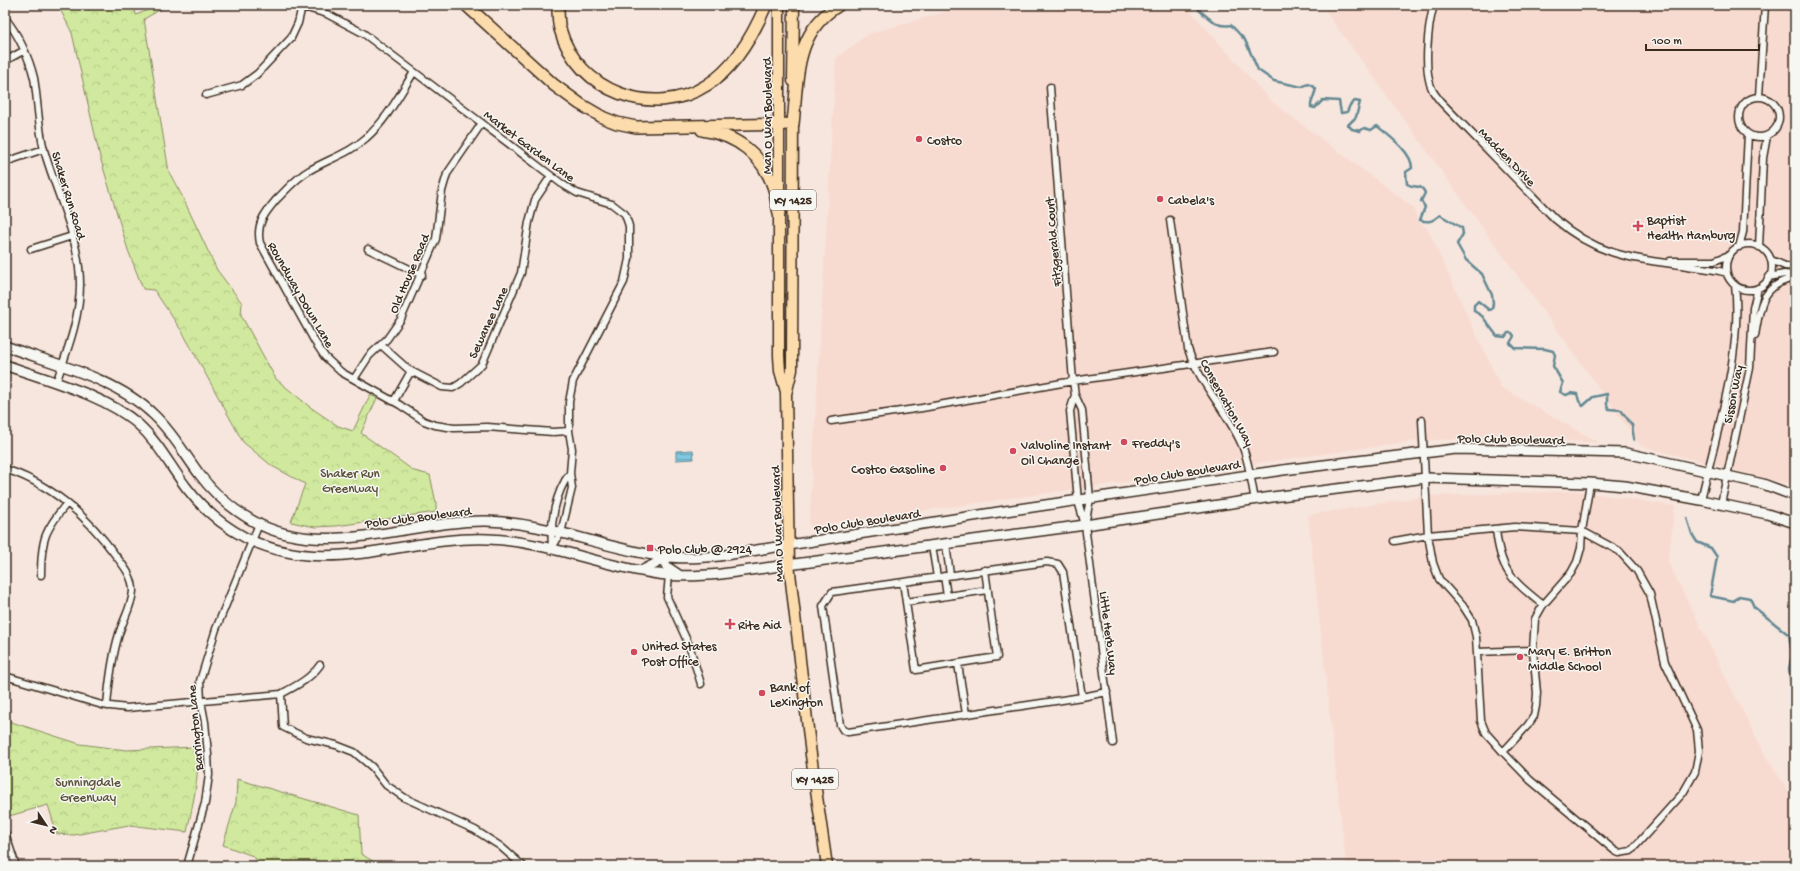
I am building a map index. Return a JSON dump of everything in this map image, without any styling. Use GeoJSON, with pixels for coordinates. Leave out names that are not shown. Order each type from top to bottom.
{"type":"FeatureCollection","features":[{"type":"Feature","properties":{"kind":"highway"},"geometry":{"type":"LineString","coordinates":[[466,5],[554,85],[580,104],[604,118],[617,123],[636,127],[793,124],[800,63],[806,39],[824,15],[839,5]]}},
{"type":"Feature","properties":{"kind":"highway"},"geometry":{"type":"LineString","coordinates":[[558,5],[560,29],[573,57],[597,81],[610,90],[636,99],[663,100],[688,95],[708,85],[741,51],[766,5]]}},
{"type":"Feature","properties":{"kind":"highway"},"geometry":{"type":"LineString","coordinates":[[670,126],[724,134],[737,140],[762,163],[774,190],[779,213]]}},
{"type":"Feature","properties":{"kind":"main road","name":"Man O War Boulevard"},"geometry":{"type":"LineString","coordinates":[[779,5],[779,356],[780,371],[786,394],[787,546],[811,754],[828,866]]}},
{"type":"Feature","properties":{"kind":"main road","name":"Man O War Boulevard"},"geometry":{"type":"LineString","coordinates":[[786,394],[792,370],[794,5]]}},
{"type":"Feature","properties":{"kind":"street","name":"Madden Drive"},"geometry":{"type":"LineString","coordinates":[[1434,5],[1429,19],[1427,69],[1431,89],[1440,102],[1554,219],[1570,232],[1598,247],[1631,259],[1713,269],[1727,273]]}},
{"type":"Feature","properties":{"kind":"street"},"geometry":{"type":"LineString","coordinates":[[1759,96],[1765,5]]}},
{"type":"Feature","properties":{"kind":"street"},"geometry":{"type":"LineString","coordinates":[[206,95],[242,85],[257,74],[291,38],[298,23],[300,6]]}},
{"type":"Feature","properties":{"kind":"street","name":"Market Garden Lane"},"geometry":{"type":"LineString","coordinates":[[300,6],[327,14],[355,27],[551,176],[577,193],[605,201],[618,207],[625,214],[629,226],[626,278],[573,381],[569,402],[569,431],[572,449],[570,473],[572,488],[561,533],[552,548]]}},
{"type":"Feature","properties":{"kind":"street","name":"Shaker Run Road"},"geometry":{"type":"LineString","coordinates":[[5,18],[15,33],[33,77],[44,149],[77,255],[80,284],[76,323],[56,383]]}},
{"type":"Feature","properties":{"kind":"street"},"geometry":{"type":"LineString","coordinates":[[5,61],[23,51]]}},
{"type":"Feature","properties":{"kind":"street","name":"Roundway Down Lane"},"geometry":{"type":"LineString","coordinates":[[414,72],[377,126],[366,138],[352,149],[310,170],[296,180],[267,210],[259,225],[258,235],[260,243],[314,342],[333,365],[354,379],[424,421],[445,427],[487,427],[553,432],[569,431]]}},
{"type":"Feature","properties":{"kind":"street","name":"Fitzgerald Court"},"geometry":{"type":"LineString","coordinates":[[1050,87],[1075,395],[1082,410],[1090,499],[1085,525]]}},
{"type":"Feature","properties":{"kind":"street"},"geometry":{"type":"LineString","coordinates":[[1759,247],[1764,158],[1767,136],[1777,126],[1779,112],[1772,101],[1759,96],[1747,100],[1739,111],[1740,124],[1748,134],[1754,137],[1767,136]]}},
{"type":"Feature","properties":{"kind":"street","name":"Old House Road"},"geometry":{"type":"LineString","coordinates":[[354,379],[369,356],[381,345],[398,325],[422,275],[436,240],[442,191],[448,174],[482,123]]}},
{"type":"Feature","properties":{"kind":"street"},"geometry":{"type":"LineString","coordinates":[[1738,247],[1749,244],[1759,247],[1768,255],[1771,272],[1766,282],[1758,288],[1746,290],[1734,285],[1727,273],[1727,261],[1729,256],[1738,247],[1743,232],[1748,134]]}},
{"type":"Feature","properties":{"kind":"street"},"geometry":{"type":"LineString","coordinates":[[5,162],[44,149]]}},
{"type":"Feature","properties":{"kind":"street","name":"Sewanee Lane"},"geometry":{"type":"LineString","coordinates":[[381,345],[411,371],[442,387],[453,388],[461,383],[482,364],[521,273],[529,222],[535,200],[551,176]]}},
{"type":"Feature","properties":{"kind":"street","name":"Conservation Way"},"geometry":{"type":"LineString","coordinates":[[1170,220],[1188,349],[1193,364],[1241,443],[1255,500]]}},
{"type":"Feature","properties":{"kind":"street"},"geometry":{"type":"LineString","coordinates":[[31,249],[72,236]]}},
{"type":"Feature","properties":{"kind":"street"},"geometry":{"type":"LineString","coordinates":[[368,249],[422,275]]}},
{"type":"Feature","properties":{"kind":"street","name":"Madden Drive"},"geometry":{"type":"LineString","coordinates":[[1653,261],[1714,261],[1729,256]]}},
{"type":"Feature","properties":{"kind":"street"},"geometry":{"type":"LineString","coordinates":[[1770,260],[1785,266],[1795,267]]}},
{"type":"Feature","properties":{"kind":"street"},"geometry":{"type":"LineString","coordinates":[[1769,277],[1784,274],[1795,275]]}},
{"type":"Feature","properties":{"kind":"street"},"geometry":{"type":"LineString","coordinates":[[1750,368],[1763,299],[1768,291],[1776,284],[1795,278]]}},
{"type":"Feature","properties":{"kind":"street","name":"Sisson Way"},"geometry":{"type":"LineString","coordinates":[[1701,500],[1726,392],[1736,331],[1734,285]]}},
{"type":"Feature","properties":{"kind":"street","name":"Sisson Way"},"geometry":{"type":"LineString","coordinates":[[1721,504],[1750,368],[1753,308],[1758,288]]}},
{"type":"Feature","properties":{"kind":"street","name":"Polo Club Boulevard"},"geometry":{"type":"LineString","coordinates":[[5,346],[112,386],[144,406],[165,427],[218,497],[259,524],[294,536],[320,539],[363,535],[458,522],[487,521],[516,523],[551,530],[630,551],[662,557],[688,558],[719,556],[1250,475],[1456,449],[1626,453],[1763,484],[1795,496]]}},
{"type":"Feature","properties":{"kind":"street"},"geometry":{"type":"LineString","coordinates":[[831,420],[922,408],[1074,381],[1274,352]]}},
{"type":"Feature","properties":{"kind":"street"},"geometry":{"type":"LineString","coordinates":[[5,365],[98,399],[122,412],[138,424],[152,438],[185,486],[206,510],[228,526],[253,540],[289,553],[320,557],[365,553],[459,540],[514,541],[552,548],[641,571],[681,576],[721,574],[1085,525],[1255,500],[1426,478],[1590,482],[1625,486],[1767,514],[1795,523]]}},
{"type":"Feature","properties":{"kind":"street"},"geometry":{"type":"LineString","coordinates":[[394,402],[411,371]]}},
{"type":"Feature","properties":{"kind":"street","name":"Fitzgerald Court"},"geometry":{"type":"LineString","coordinates":[[1075,395],[1070,411],[1078,501],[1085,525]]}},
{"type":"Feature","properties":{"kind":"street"},"geometry":{"type":"LineString","coordinates":[[1395,541],[1428,535],[1515,527],[1582,531],[1619,551],[1636,571],[1650,594],[1665,662],[1697,730],[1699,751],[1694,772],[1683,793],[1631,851],[1619,853],[1614,851],[1530,780],[1502,752],[1486,733],[1481,721],[1476,637],[1472,620],[1463,606],[1439,579],[1432,563],[1428,535],[1422,420]]}},
{"type":"Feature","properties":{"kind":"street"},"geometry":{"type":"LineString","coordinates":[[5,469],[32,481],[67,503],[108,545],[127,571],[132,583],[131,601],[114,650],[107,706]]}},
{"type":"Feature","properties":{"kind":"street","name":"Market Garden Lane"},"geometry":{"type":"LineString","coordinates":[[552,548],[551,530],[562,485],[570,473]]}},
{"type":"Feature","properties":{"kind":"street"},"geometry":{"type":"LineString","coordinates":[[1502,752],[1528,725],[1535,711],[1537,693],[1533,650],[1535,619],[1543,605],[1571,573],[1577,562],[1582,548],[1582,531],[1590,482]]}},
{"type":"Feature","properties":{"kind":"street"},"geometry":{"type":"LineString","coordinates":[[41,575],[43,540],[50,524],[67,503]]}},
{"type":"Feature","properties":{"kind":"street","name":"Barrington Lane"},"geometry":{"type":"LineString","coordinates":[[187,866],[205,803],[209,775],[200,681],[216,629],[259,524]]}},
{"type":"Feature","properties":{"kind":"street","name":"Little Herb Way"},"geometry":{"type":"LineString","coordinates":[[1085,525],[1112,743]]}},
{"type":"Feature","properties":{"kind":"street"},"geometry":{"type":"LineString","coordinates":[[1496,529],[1498,549],[1506,570],[1522,588],[1543,605]]}},
{"type":"Feature","properties":{"kind":"street"},"geometry":{"type":"LineString","coordinates":[[946,544],[947,596]]}},
{"type":"Feature","properties":{"kind":"street"},"geometry":{"type":"LineString","coordinates":[[932,546],[937,577]]}},
{"type":"Feature","properties":{"kind":"street"},"geometry":{"type":"LineString","coordinates":[[641,571],[655,564],[662,557],[667,568],[681,576]]}},
{"type":"Feature","properties":{"kind":"street"},"geometry":{"type":"LineString","coordinates":[[1082,697],[1063,572],[1058,564],[1048,562],[832,592],[826,599],[823,606],[840,725],[843,730],[848,732],[1082,697],[1106,692]]}},
{"type":"Feature","properties":{"kind":"street"},"geometry":{"type":"LineString","coordinates":[[903,582],[916,670],[958,664],[997,657],[985,570]]}},
{"type":"Feature","properties":{"kind":"street"},"geometry":{"type":"LineString","coordinates":[[669,575],[667,597],[689,644],[701,684]]}},
{"type":"Feature","properties":{"kind":"street"},"geometry":{"type":"LineString","coordinates":[[906,602],[988,590]]}},
{"type":"Feature","properties":{"kind":"street"},"geometry":{"type":"LineString","coordinates":[[1477,652],[1533,650]]}},
{"type":"Feature","properties":{"kind":"street"},"geometry":{"type":"LineString","coordinates":[[958,664],[966,714]]}},
{"type":"Feature","properties":{"kind":"street"},"geometry":{"type":"LineString","coordinates":[[5,676],[107,706],[135,708],[281,694],[297,686],[308,678],[320,665]]}},
{"type":"Feature","properties":{"kind":"street"},"geometry":{"type":"LineString","coordinates":[[281,694],[283,728],[306,738],[336,745],[354,752],[372,767],[386,785],[405,798],[475,830],[500,846],[523,866]]}},
{"type":"Feature","properties":{"kind":"street"},"geometry":{"type":"LineString","coordinates":[[5,833],[16,866]]}},
{"type":"Feature","properties":{"kind":"shaded area"},"geometry":{"type":"Polygon","coordinates":[[[969,5],[1185,5],[1271,101],[1414,208],[1417,220],[1427,228],[1501,387],[1599,443],[1507,437],[1414,441],[809,527],[836,58],[868,34],[969,5]]]}},
{"type":"Feature","properties":{"kind":"shaded area","name":"Baptist Health Hamburg"},"geometry":{"type":"Polygon","coordinates":[[[1321,5],[1795,5],[1795,486],[1641,446],[1321,5]]]}},
{"type":"Feature","properties":{"kind":"shaded area","name":"Mary E. Britton Middle School"},"geometry":{"type":"Polygon","coordinates":[[[1578,491],[1675,506],[1668,562],[1764,753],[1795,802],[1795,866],[1346,866],[1308,515],[1426,496],[1578,491]]]}},
{"type":"Feature","properties":{"kind":"green space","name":"Shaker Run Greenway"},"geometry":{"type":"Polygon","coordinates":[[[58,5],[134,5],[136,15],[160,5],[168,5],[144,19],[169,172],[217,270],[242,303],[241,315],[276,379],[310,407],[338,426],[353,431],[370,395],[377,398],[361,433],[414,471],[430,475],[436,503],[436,512],[336,526],[315,527],[291,522],[305,484],[272,466],[243,442],[183,333],[154,290],[143,289],[128,250],[100,157],[72,33],[58,5]]]}},
{"type":"Feature","properties":{"kind":"green space","name":"Sunningdale Greenway"},"geometry":{"type":"Polygon","coordinates":[[[5,720],[80,744],[126,750],[197,747],[197,779],[187,832],[129,825],[74,835],[57,834],[48,805],[9,816],[5,812],[5,720]]]}},
{"type":"Feature","properties":{"kind":"green space"},"geometry":{"type":"Polygon","coordinates":[[[237,779],[359,815],[361,854],[381,866],[261,866],[253,856],[223,845],[236,802],[237,779]]]}},
{"type":"Feature","properties":{"kind":"water"},"geometry":{"type":"Polygon","coordinates":[[[693,450],[694,459],[676,460],[676,451],[693,450]]]}},
{"type":"Feature","properties":{"kind":"waterway"},"geometry":{"type":"LineString","coordinates":[[1199,5],[1199,10],[1210,19],[1218,24],[1226,26],[1231,25],[1245,40],[1258,70],[1274,81],[1302,87],[1309,84],[1314,87],[1316,89],[1311,107],[1315,108],[1323,100],[1339,101],[1341,113],[1347,112],[1350,105],[1355,101],[1360,102],[1356,117],[1348,125],[1352,129],[1360,131],[1364,128],[1371,130],[1377,126],[1404,150],[1411,162],[1412,168],[1406,172],[1407,184],[1420,187],[1425,193],[1421,201],[1425,207],[1420,220],[1431,221],[1440,215],[1462,228],[1463,234],[1457,244],[1466,260],[1482,274],[1492,295],[1492,309],[1489,310],[1478,301],[1474,305],[1474,311],[1482,316],[1497,336],[1505,337],[1508,333],[1512,333],[1514,336],[1510,343],[1515,348],[1545,349],[1553,351],[1555,355],[1553,366],[1563,383],[1560,392],[1566,395],[1571,393],[1577,394],[1579,401],[1583,406],[1593,397],[1607,394],[1607,405],[1609,409],[1621,410],[1632,425],[1634,440]]}},
{"type":"Feature","properties":{"kind":"waterway"},"geometry":{"type":"LineString","coordinates":[[1687,518],[1692,534],[1697,542],[1711,548],[1717,557],[1710,596],[1734,601],[1739,596],[1750,598],[1754,607],[1789,635],[1792,654],[1789,669],[1795,717]]}},
{"type":"Feature","properties":{"kind":"place","name":"Costco"},"geometry":{"type":"Point","coordinates":[919,139]}},
{"type":"Feature","properties":{"kind":"place","name":"Cabela's"},"geometry":{"type":"Point","coordinates":[1160,199]}},
{"type":"Feature","properties":{"kind":"place","name":"Baptist Health Hamburg"},"geometry":{"type":"Point","coordinates":[1638,226]}},
{"type":"Feature","properties":{"kind":"place","name":"Freddy's"},"geometry":{"type":"Point","coordinates":[1124,442]}},
{"type":"Feature","properties":{"kind":"place","name":"Valvoline Instant Oil Change"},"geometry":{"type":"Point","coordinates":[1013,451]}},
{"type":"Feature","properties":{"kind":"place","name":"Costco Gasoline"},"geometry":{"type":"Point","coordinates":[943,468]}},
{"type":"Feature","properties":{"kind":"place","name":"Polo Club @ 2924"},"geometry":{"type":"Point","coordinates":[650,548]}},
{"type":"Feature","properties":{"kind":"place","name":"Rite Aid"},"geometry":{"type":"Point","coordinates":[730,624]}},
{"type":"Feature","properties":{"kind":"place","name":"United States Post Office"},"geometry":{"type":"Point","coordinates":[634,652]}},
{"type":"Feature","properties":{"kind":"place","name":"Mary E. Britton Middle School"},"geometry":{"type":"Point","coordinates":[1520,657]}},
{"type":"Feature","properties":{"kind":"place","name":"Bank of Lexington"},"geometry":{"type":"Point","coordinates":[762,693]}}]}
